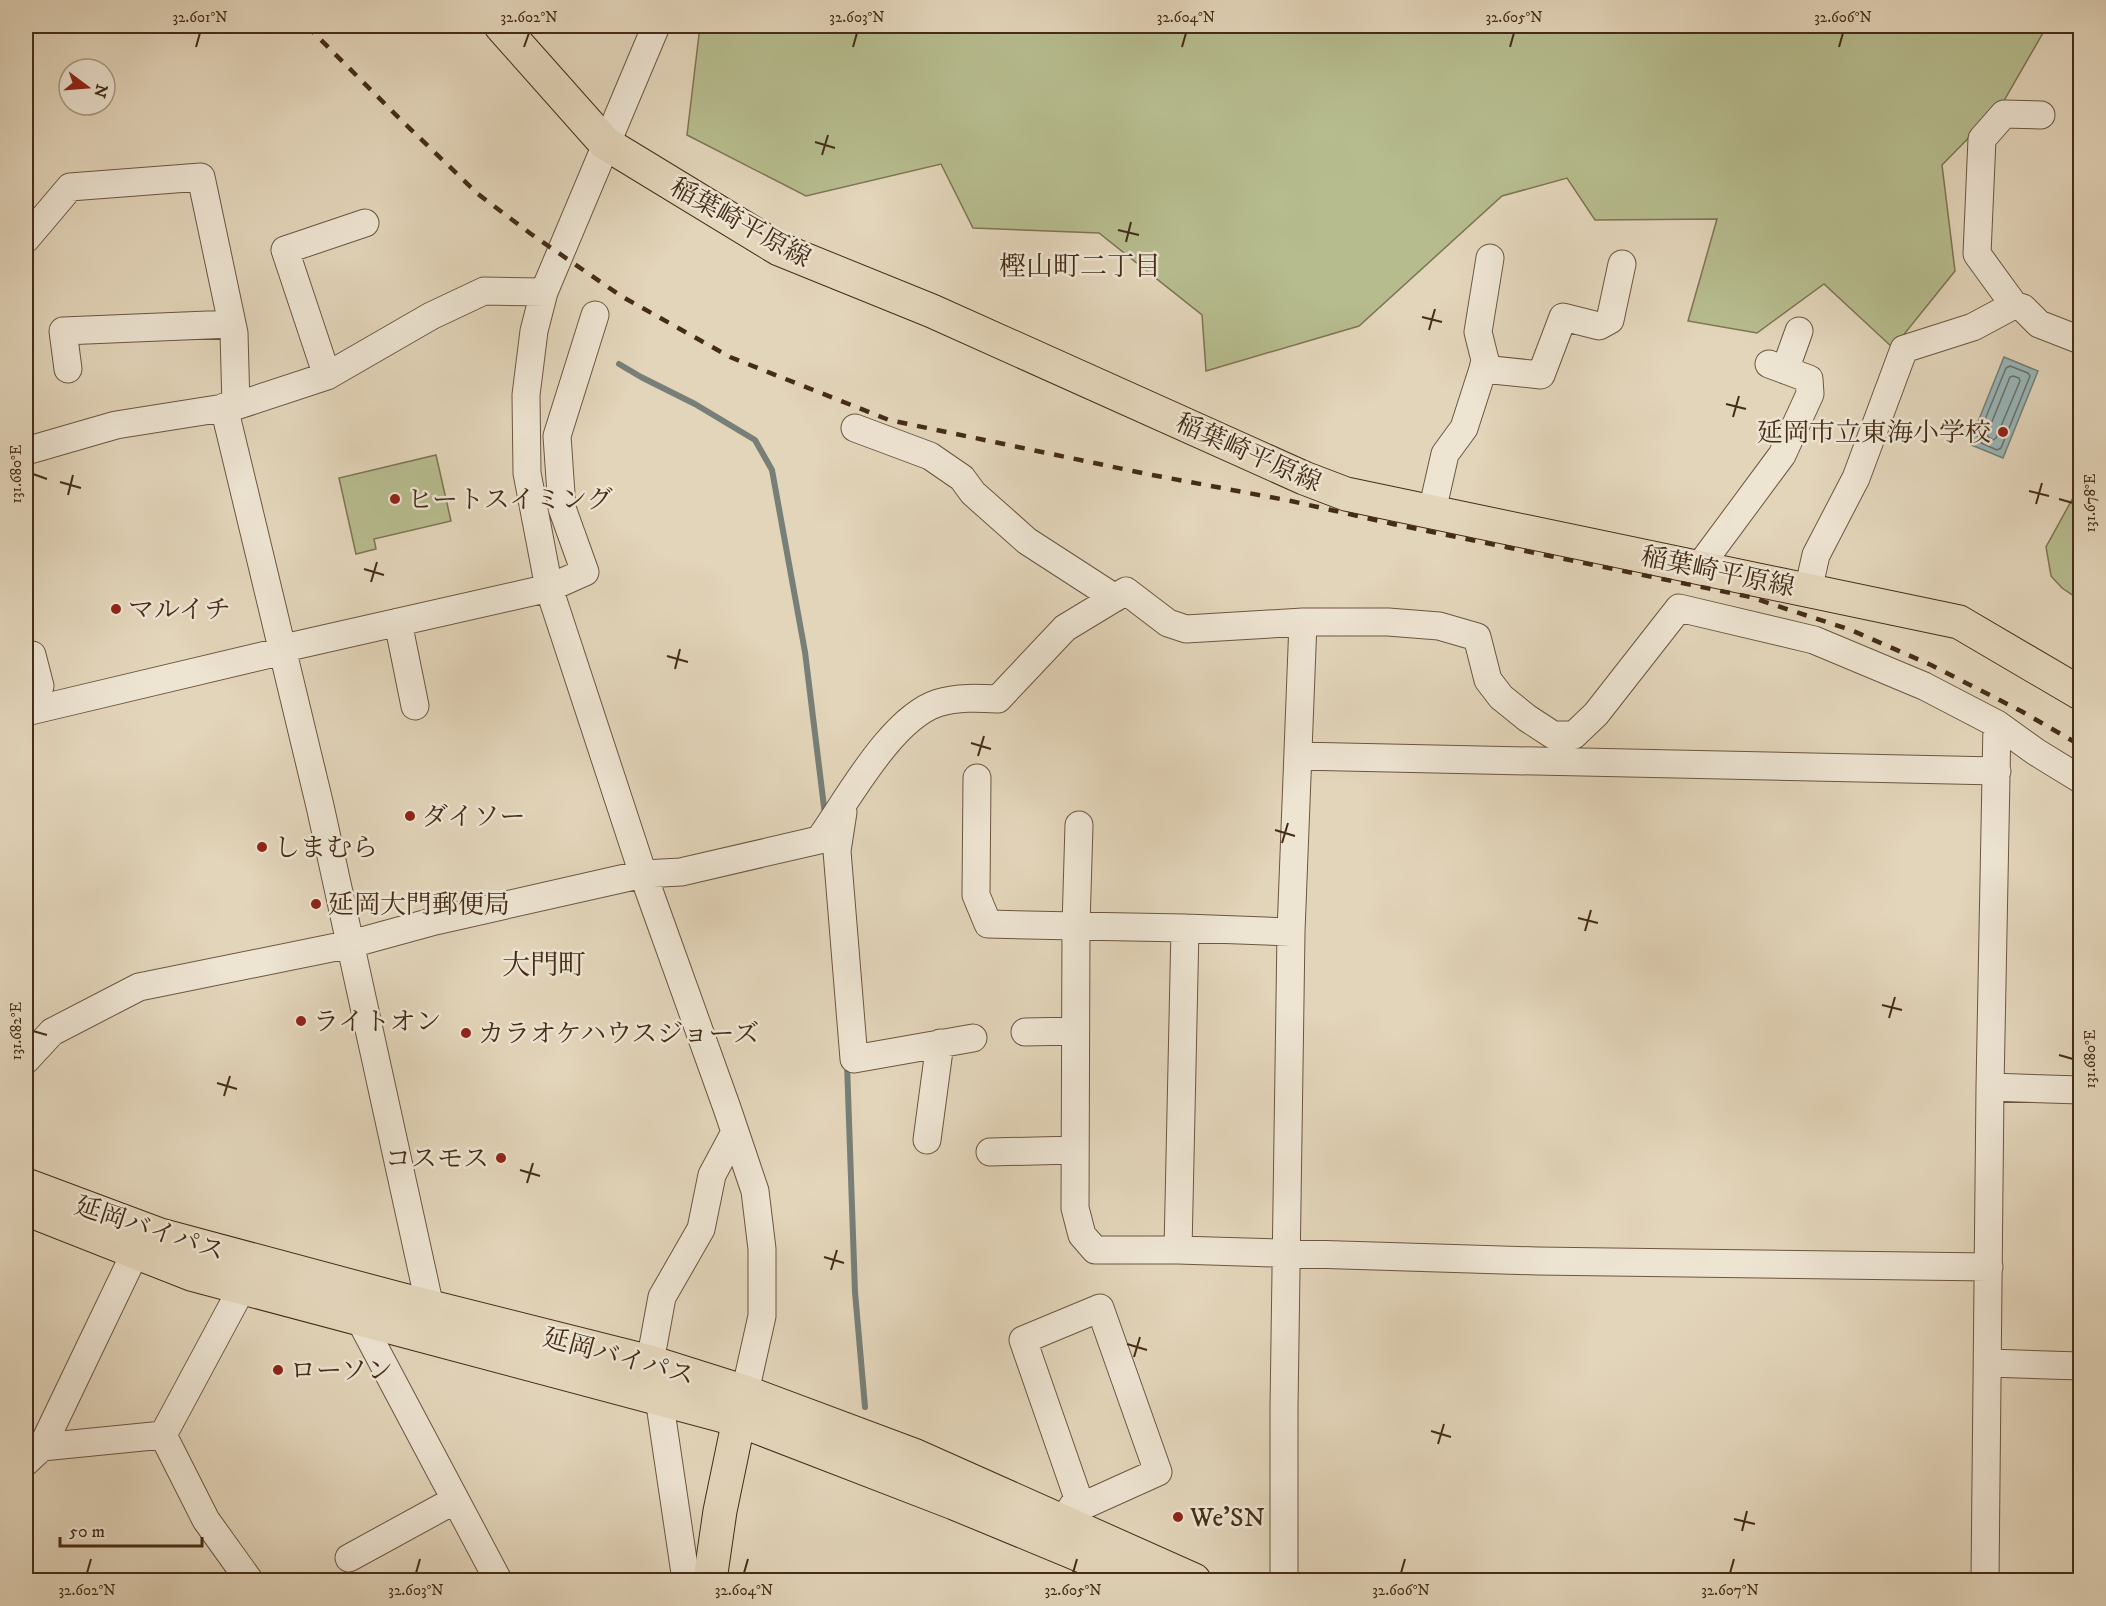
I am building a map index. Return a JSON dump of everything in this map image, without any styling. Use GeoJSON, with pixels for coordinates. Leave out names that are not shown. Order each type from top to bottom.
{"type":"FeatureCollection","features":[{"type":"Feature","properties":{"kind":"main road","name":"稲葉崎平原線"},"geometry":{"type":"LineString","coordinates":[[501,26],[605,143],[779,249],[932,311],[1304,478],[1346,494],[1959,622],[2080,693]]}},
{"type":"Feature","properties":{"kind":"main road","name":"延岡バイパス"},"geometry":{"type":"LineString","coordinates":[[26,1185],[160,1235],[650,1362],[954,1503],[1140,1581]]}},
{"type":"Feature","properties":{"kind":"main road","name":"延岡バイパス"},"geometry":{"type":"LineString","coordinates":[[26,1209],[191,1274],[659,1398],[742,1406],[916,1456],[1070,1510],[1194,1581]]}},
{"type":"Feature","properties":{"kind":"main road"},"geometry":{"type":"LineString","coordinates":[[710,1581],[720,1511],[742,1406]]}},
{"type":"Feature","properties":{"kind":"street"},"geometry":{"type":"LineString","coordinates":[[656,26],[543,292],[534,331],[526,395],[527,473],[549,588],[643,874],[755,1191],[762,1249],[762,1316],[742,1406]]}},
{"type":"Feature","properties":{"kind":"street"},"geometry":{"type":"LineString","coordinates":[[2040,115],[2004,114],[1982,139],[1977,254],[2014,305],[2024,308],[2039,324],[2080,340]]}},
{"type":"Feature","properties":{"kind":"street"},"geometry":{"type":"LineString","coordinates":[[26,239],[70,187],[201,177],[234,333],[230,407],[430,1306]]}},
{"type":"Feature","properties":{"kind":"street"},"geometry":{"type":"LineString","coordinates":[[327,376],[285,250],[365,223]]}},
{"type":"Feature","properties":{"kind":"street"},"geometry":{"type":"LineString","coordinates":[[1431,511],[1445,454],[1464,428],[1483,369],[1485,360],[1478,332],[1490,258]]}},
{"type":"Feature","properties":{"kind":"street"},"geometry":{"type":"LineString","coordinates":[[1483,369],[1541,375],[1563,317],[1599,326],[1610,320],[1622,264]]}},
{"type":"Feature","properties":{"kind":"street"},"geometry":{"type":"LineString","coordinates":[[26,451],[116,425],[230,407],[327,376],[431,316],[484,291],[543,292]]}},
{"type":"Feature","properties":{"kind":"street"},"geometry":{"type":"LineString","coordinates":[[1808,590],[1816,555],[1856,478],[1904,349],[1973,327],[2014,305]]}},
{"type":"Feature","properties":{"kind":"street"},"geometry":{"type":"LineString","coordinates":[[26,712],[283,651],[293,646],[549,588],[585,572],[562,508],[557,436],[595,315]]}},
{"type":"Feature","properties":{"kind":"street"},"geometry":{"type":"LineString","coordinates":[[68,369],[63,331],[232,324]]}},
{"type":"Feature","properties":{"kind":"street"},"geometry":{"type":"LineString","coordinates":[[1699,567],[1782,455],[1810,394],[1809,379],[1777,367],[1798,331]]}},
{"type":"Feature","properties":{"kind":"street"},"geometry":{"type":"LineString","coordinates":[[855,428],[930,456],[962,478],[973,493],[1027,542],[1115,598]]}},
{"type":"Feature","properties":{"kind":"street"},"geometry":{"type":"LineString","coordinates":[[26,1060],[52,1032],[139,987],[351,944],[435,921],[643,874],[681,872],[819,840],[894,735],[918,714],[938,703],[971,698],[998,699],[1065,628],[1126,591],[1168,623],[1186,629],[1303,622],[1388,622],[1439,626],[1478,637],[1488,680],[1501,697],[1553,735],[1574,735],[1596,714],[1679,608],[1814,640],[1924,686],[1997,724],[2080,779]]}},
{"type":"Feature","properties":{"kind":"street"},"geometry":{"type":"LineString","coordinates":[[399,622],[415,706]]}},
{"type":"Feature","properties":{"kind":"street"},"geometry":{"type":"LineString","coordinates":[[1284,1581],[1291,932],[1303,622]]}},
{"type":"Feature","properties":{"kind":"street"},"geometry":{"type":"LineString","coordinates":[[26,689],[40,686],[32,655]]}},
{"type":"Feature","properties":{"kind":"street"},"geometry":{"type":"LineString","coordinates":[[1985,1581],[1990,1087],[1997,724]]}},
{"type":"Feature","properties":{"kind":"street"},"geometry":{"type":"LineString","coordinates":[[1298,756],[1997,771]]}},
{"type":"Feature","properties":{"kind":"street"},"geometry":{"type":"LineString","coordinates":[[977,778],[976,894],[988,924],[1291,932]]}},
{"type":"Feature","properties":{"kind":"street"},"geometry":{"type":"LineString","coordinates":[[841,809],[837,851],[854,1059],[973,1038]]}},
{"type":"Feature","properties":{"kind":"street"},"geometry":{"type":"LineString","coordinates":[[1079,825],[1076,926],[1075,1208],[1082,1235],[1095,1251],[1178,1250],[1537,1261],[1989,1267]]}},
{"type":"Feature","properties":{"kind":"street"},"geometry":{"type":"LineString","coordinates":[[1178,1250],[1185,928]]}},
{"type":"Feature","properties":{"kind":"street"},"geometry":{"type":"LineString","coordinates":[[1025,1032],[1075,1031]]}},
{"type":"Feature","properties":{"kind":"street"},"geometry":{"type":"LineString","coordinates":[[927,1140],[940,1043]]}},
{"type":"Feature","properties":{"kind":"street"},"geometry":{"type":"LineString","coordinates":[[1990,1087],[2080,1090]]}},
{"type":"Feature","properties":{"kind":"street"},"geometry":{"type":"LineString","coordinates":[[686,1581],[659,1398],[650,1362],[662,1297],[701,1229],[712,1175],[735,1132]]}},
{"type":"Feature","properties":{"kind":"street"},"geometry":{"type":"LineString","coordinates":[[990,1152],[1075,1150]]}},
{"type":"Feature","properties":{"kind":"street"},"geometry":{"type":"LineString","coordinates":[[34,1454],[135,1253]]}},
{"type":"Feature","properties":{"kind":"street"},"geometry":{"type":"LineString","coordinates":[[163,1435],[242,1288]]}},
{"type":"Feature","properties":{"kind":"street"},"geometry":{"type":"LineString","coordinates":[[1100,1308],[1158,1472],[1070,1510],[1023,1340],[1100,1308]]}},
{"type":"Feature","properties":{"kind":"street"},"geometry":{"type":"LineString","coordinates":[[360,1320],[498,1581]]}},
{"type":"Feature","properties":{"kind":"street"},"geometry":{"type":"LineString","coordinates":[[1988,1363],[2080,1366]]}},
{"type":"Feature","properties":{"kind":"street"},"geometry":{"type":"LineString","coordinates":[[34,1454],[163,1435]]}},
{"type":"Feature","properties":{"kind":"street"},"geometry":{"type":"LineString","coordinates":[[163,1435],[206,1520],[249,1581]]}},
{"type":"Feature","properties":{"kind":"street"},"geometry":{"type":"LineString","coordinates":[[348,1558],[455,1500]]}},
{"type":"Feature","properties":{"kind":"green space"},"geometry":{"type":"Polygon","coordinates":[[[700,26],[2047,26],[2002,104],[1942,165],[1955,271],[1893,348],[1824,284],[1757,333],[1688,321],[1717,219],[1595,220],[1567,178],[1502,196],[1359,326],[1206,371],[1202,315],[1099,233],[973,228],[941,164],[806,196],[687,135],[700,26]]]}},
{"type":"Feature","properties":{"kind":"green space","name":"ヒートスイミング"},"geometry":{"type":"Polygon","coordinates":[[[436,455],[451,521],[374,539],[376,549],[356,554],[339,478],[436,455]]]}},
{"type":"Feature","properties":{"kind":"green space"},"geometry":{"type":"Polygon","coordinates":[[[2080,485],[2080,598],[2062,588],[2051,576],[2046,547],[2080,485]]]}},
{"type":"Feature","properties":{"kind":"water"},"geometry":{"type":"Polygon","coordinates":[[[2004,357],[2038,371],[2003,458],[1969,444],[2004,357]]]}},
{"type":"Feature","properties":{"kind":"waterway"},"geometry":{"type":"LineString","coordinates":[[619,364],[695,404],[755,440],[772,470],[805,652],[825,815]]}},
{"type":"Feature","properties":{"kind":"waterway"},"geometry":{"type":"LineString","coordinates":[[847,1064],[855,1292],[865,1407]]}},
{"type":"Feature","properties":{"kind":"railway"},"geometry":{"type":"LineString","coordinates":[[307,26],[478,194],[621,296],[730,357],[889,420],[1750,597],[1851,630],[1931,665],[2021,711],[2080,745]]}},
{"type":"Feature","properties":{"kind":"place","name":"延岡市立東海小学校"},"geometry":{"type":"Point","coordinates":[2003,432]}},
{"type":"Feature","properties":{"kind":"place","name":"ヒートスイミング"},"geometry":{"type":"Point","coordinates":[395,499]}},
{"type":"Feature","properties":{"kind":"place","name":"マルイチ"},"geometry":{"type":"Point","coordinates":[116,609]}},
{"type":"Feature","properties":{"kind":"place","name":"ダイソー"},"geometry":{"type":"Point","coordinates":[410,816]}},
{"type":"Feature","properties":{"kind":"place","name":"しまむら"},"geometry":{"type":"Point","coordinates":[262,847]}},
{"type":"Feature","properties":{"kind":"place","name":"延岡大門郵便局"},"geometry":{"type":"Point","coordinates":[316,904]}},
{"type":"Feature","properties":{"kind":"place","name":"ライトオン"},"geometry":{"type":"Point","coordinates":[301,1021]}},
{"type":"Feature","properties":{"kind":"place","name":"カラオケハウスジョーズ"},"geometry":{"type":"Point","coordinates":[466,1033]}},
{"type":"Feature","properties":{"kind":"place","name":"コスモス"},"geometry":{"type":"Point","coordinates":[501,1158]}},
{"type":"Feature","properties":{"kind":"place","name":"ローソン"},"geometry":{"type":"Point","coordinates":[278,1370]}},
{"type":"Feature","properties":{"kind":"place","name":"We'SN"},"geometry":{"type":"Point","coordinates":[1178,1517]}},
{"type":"Feature","properties":{"kind":"district","name":"樫山町二丁目"},"geometry":{"type":"Point","coordinates":[1080,266]}},
{"type":"Feature","properties":{"kind":"district","name":"大門町"},"geometry":{"type":"Point","coordinates":[544,964]}}]}
